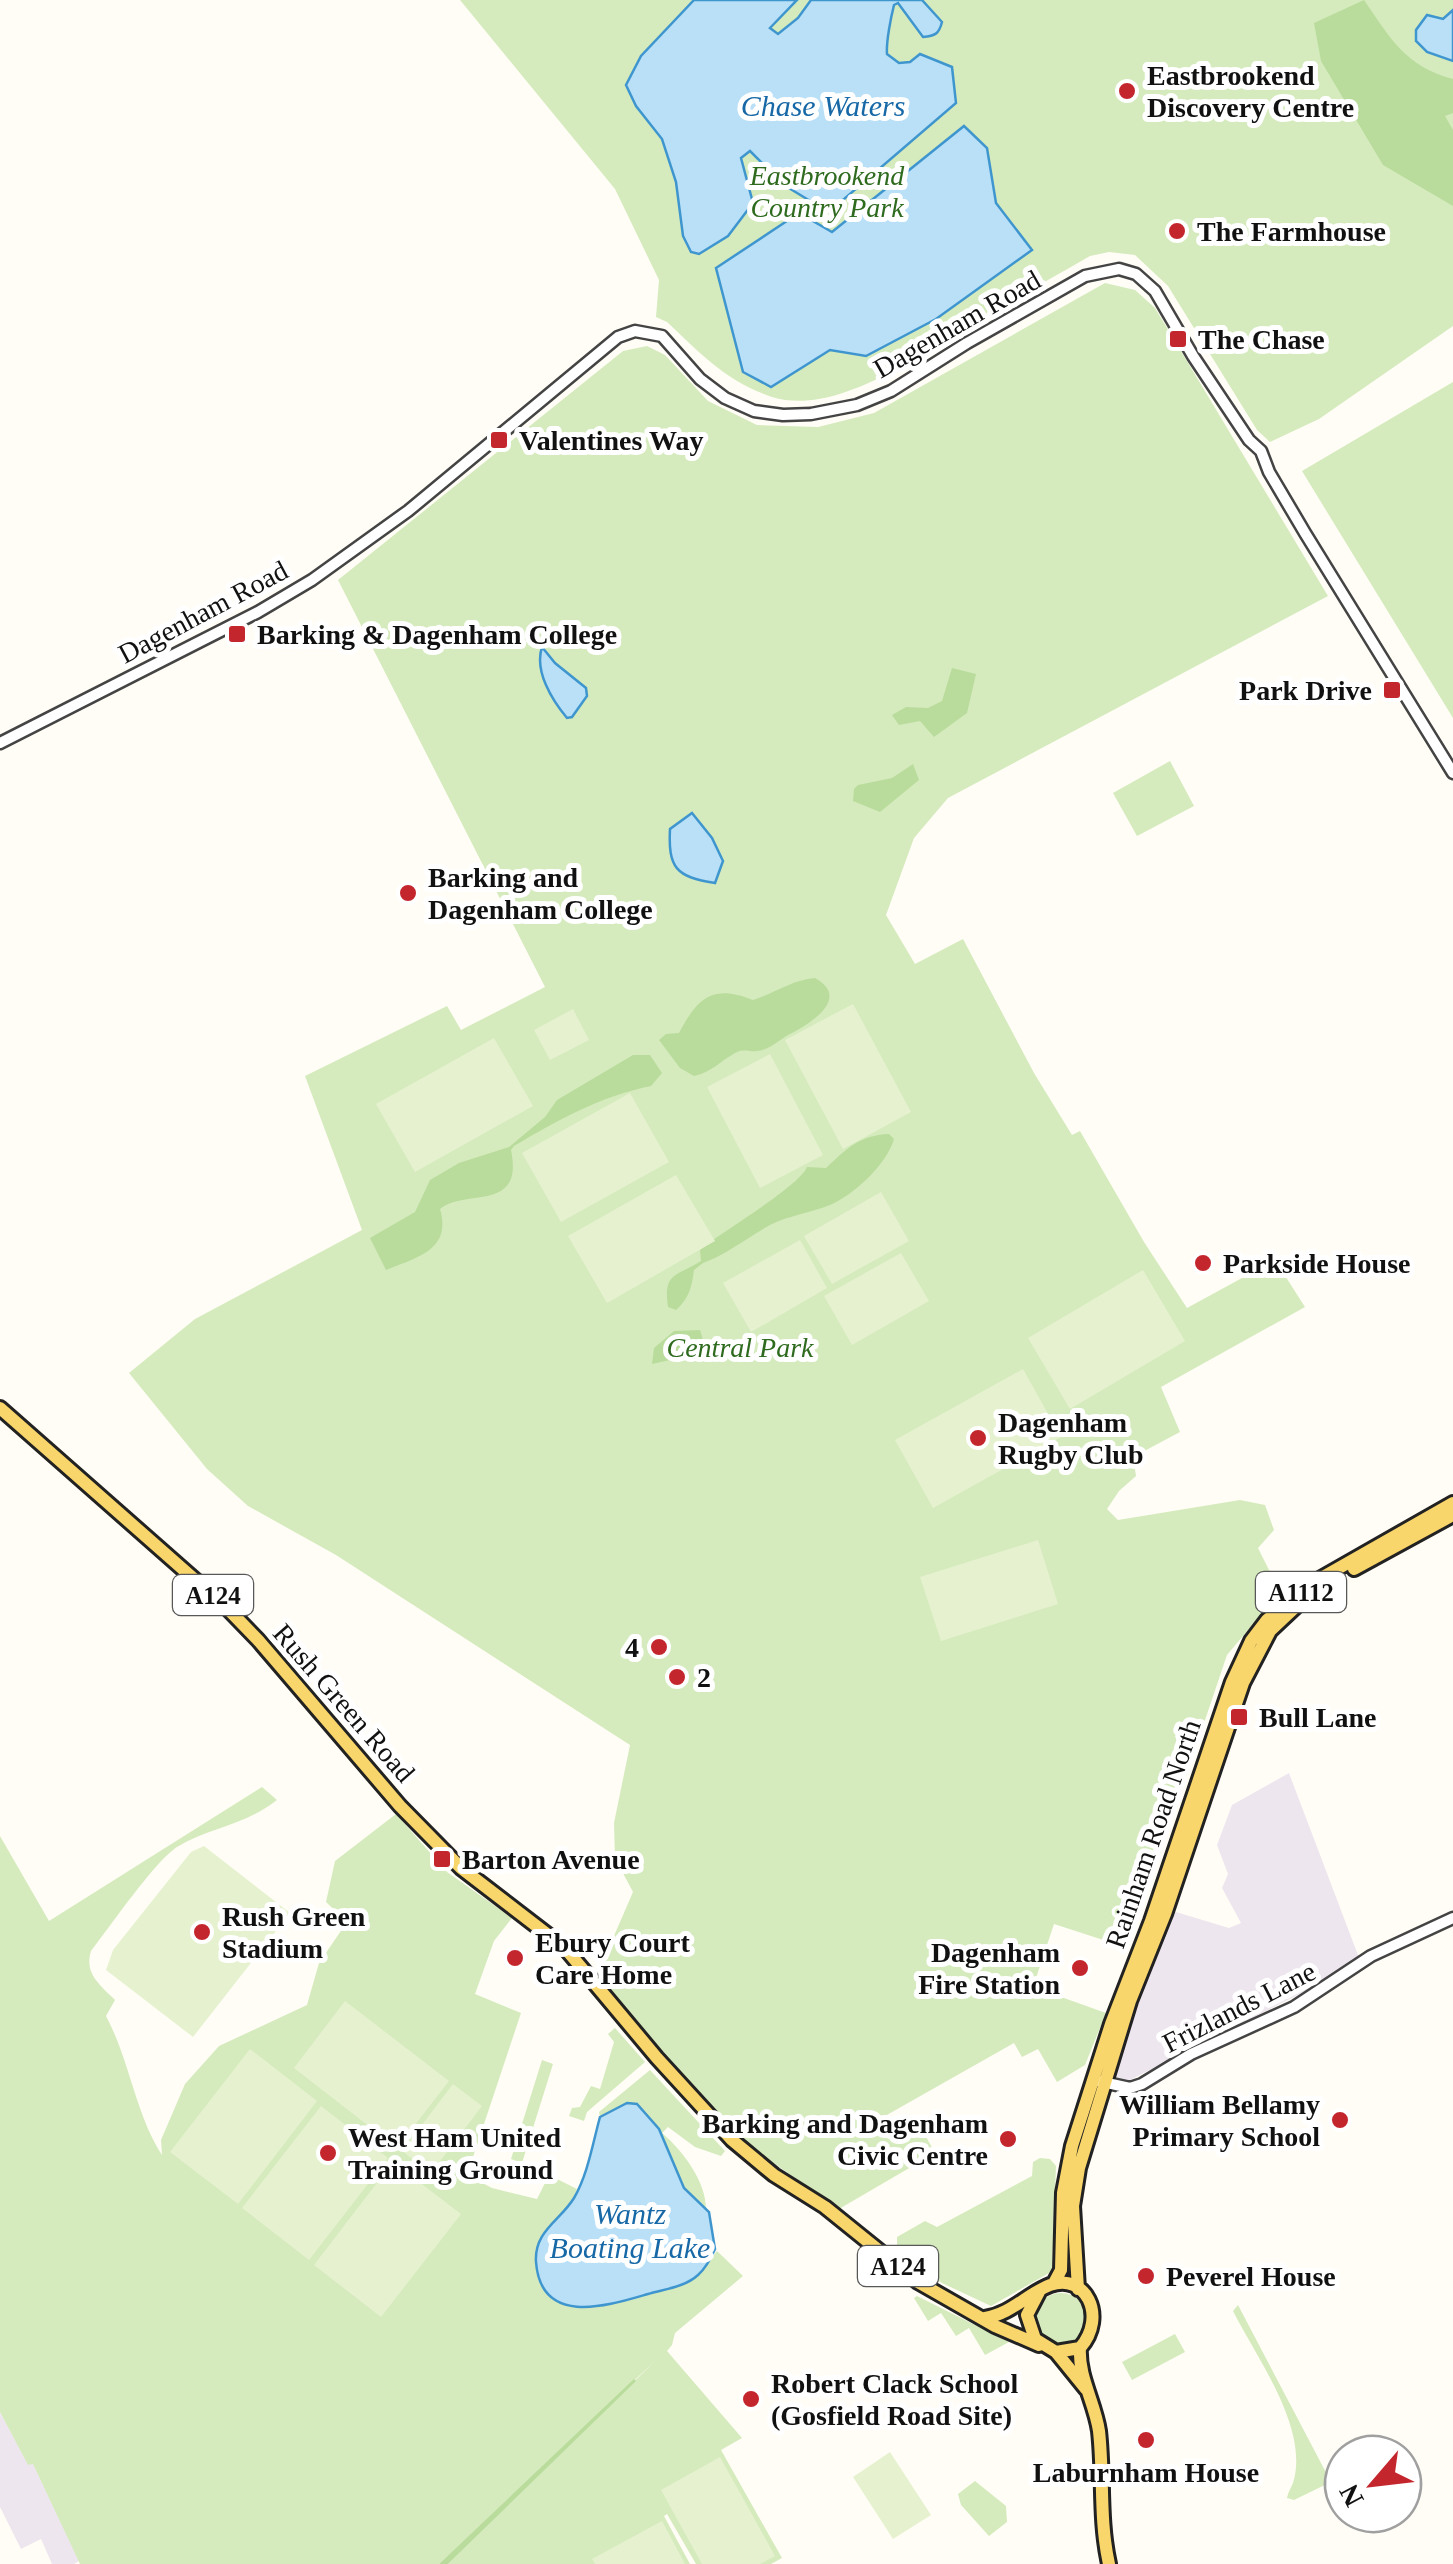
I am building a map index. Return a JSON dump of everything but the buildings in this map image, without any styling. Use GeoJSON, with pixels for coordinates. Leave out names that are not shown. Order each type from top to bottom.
{"type":"FeatureCollection","features":[{"type":"Feature","properties":{"kind":"main road","name":"Rush Green Road"},"geometry":{"type":"LineString","coordinates":[[0,1408],[258,1640],[400,1806],[460,1868],[565,1948],[710,2119],[751,2156],[825,2207],[918,2282],[986,2318]]}},
{"type":"Feature","properties":{"kind":"main road","name":"Rainham Road North"},"geometry":{"type":"LineString","coordinates":[[1078,2289],[1074,2201],[1111,2024],[1151,1921],[1232,1682],[1251,1641],[1276,1611],[1316,1581],[1453,1502]]}},
{"type":"Feature","properties":{"kind":"main road","name":"Rainham Road North"},"geometry":{"type":"LineString","coordinates":[[1054,2283],[1061,2270],[1061,2212],[1067,2162],[1243,1683],[1262,1644],[1282,1618],[1304,1599],[1453,1515]]}},
{"type":"Feature","properties":{"kind":"main road"},"geometry":{"type":"LineString","coordinates":[[986,2318],[1008,2312],[1054,2283],[1078,2289]]}},
{"type":"Feature","properties":{"kind":"main road","name":"A124"},"geometry":{"type":"LineString","coordinates":[[1078,2289],[1090,2301],[1094,2314],[1091,2334],[1080,2348],[1086,2388],[1098,2424],[1100,2508],[1109,2564]]}},
{"type":"Feature","properties":{"kind":"main road"},"geometry":{"type":"LineString","coordinates":[[1039,2292],[1028,2316],[1030,2332],[1040,2344]]}},
{"type":"Feature","properties":{"kind":"main road","name":"A124"},"geometry":{"type":"LineString","coordinates":[[986,2318],[994,2326],[1056,2352],[1086,2388]]}},
{"type":"Feature","properties":{"kind":"main road"},"geometry":{"type":"LineString","coordinates":[[1056,2352],[1080,2348]]}},
{"type":"Feature","properties":{"kind":"street","name":"Dagenham Road"},"geometry":{"type":"LineString","coordinates":[[0,743],[258,612],[312,580],[408,511],[618,337],[635,332],[662,336],[700,379],[725,398],[754,411],[812,414],[857,405],[891,391],[1060,290],[1102,270],[1119,268],[1136,274],[1155,291],[1193,356],[1249,440],[1261,451],[1296,518],[1453,772]]}},
{"type":"Feature","properties":{"kind":"street","name":"Frizlands Lane"},"geometry":{"type":"LineString","coordinates":[[1099,2081],[1130,2088],[1142,2084],[1191,2054],[1294,2007],[1371,1956],[1453,1918]]}},
{"type":"Feature","properties":{"kind":"shaded area"},"geometry":{"type":"Polygon","coordinates":[[[1289,1773],[1361,1963],[1120,2085],[1108,2077],[1121,2051],[1166,1909],[1229,1928],[1241,1923],[1222,1888],[1228,1874],[1217,1845],[1232,1805],[1289,1773]]]}},
{"type":"Feature","properties":{"kind":"shaded area"},"geometry":{"type":"Polygon","coordinates":[[[0,2412],[28,2464],[33,2463],[79,2561],[74,2564],[52,2564],[41,2539],[21,2549],[0,2507],[0,2412]]]}},
{"type":"Feature","properties":{"kind":"green space","name":"Eastbrookend Country Park"},"geometry":{"type":"Polygon","coordinates":[[[460,0],[1453,0],[1453,326],[1319,419],[1270,442],[1257,430],[1168,286],[1135,255],[1109,252],[1090,256],[872,381],[821,399],[796,401],[772,397],[728,375],[667,322],[656,317],[659,280],[615,189],[460,0]]]}},
{"type":"Feature","properties":{"kind":"green space"},"geometry":{"type":"Polygon","coordinates":[[[1364,0],[1391,39],[1411,59],[1453,79],[1453,113],[1445,116],[1453,130],[1453,206],[1383,165],[1321,61],[1314,23],[1364,0]]]}},
{"type":"Feature","properties":{"kind":"green space","name":"Central Park"},"geometry":{"type":"Polygon","coordinates":[[[1105,283],[1135,290],[1155,308],[1328,596],[948,798],[914,838],[886,915],[915,964],[963,939],[1034,1073],[1072,1135],[1080,1131],[1187,1308],[1275,1260],[1305,1307],[1161,1387],[1180,1432],[1133,1457],[1136,1476],[1107,1509],[1118,1520],[1240,1500],[1265,1505],[1274,1530],[1258,1548],[1282,1596],[1227,1655],[1128,1948],[1054,1924],[1033,1987],[1106,2013],[1085,2065],[1057,2082],[1038,2049],[1022,2057],[1014,2043],[878,2120],[888,2139],[918,2122],[935,2153],[839,2209],[751,2147],[688,2085],[597,1975],[633,1892],[615,1858],[614,1823],[630,1745],[336,1555],[248,1506],[207,1469],[129,1373],[195,1319],[362,1230],[305,1076],[447,1006],[461,1030],[545,987],[338,580],[623,351],[647,346],[665,355],[708,401],[757,425],[818,427],[874,413],[1105,283]]]}},
{"type":"Feature","properties":{"kind":"green space"},"geometry":{"type":"Polygon","coordinates":[[[1453,382],[1453,718],[1302,471],[1453,382]]]}},
{"type":"Feature","properties":{"kind":"green space"},"geometry":{"type":"Polygon","coordinates":[[[952,668],[976,674],[967,713],[934,737],[920,721],[899,725],[892,715],[906,707],[928,708],[942,701],[952,668]]]}},
{"type":"Feature","properties":{"kind":"green space"},"geometry":{"type":"Polygon","coordinates":[[[1170,761],[1194,806],[1137,836],[1113,793],[1170,761]]]}},
{"type":"Feature","properties":{"kind":"green space"},"geometry":{"type":"Polygon","coordinates":[[[913,764],[919,780],[880,812],[853,801],[858,785],[892,778],[913,764]]]}},
{"type":"Feature","properties":{"kind":"green space"},"geometry":{"type":"Polygon","coordinates":[[[815,978],[825,986],[829,1002],[809,1023],[766,1048],[738,1052],[694,1076],[680,1068],[659,1040],[666,1034],[679,1033],[693,1010],[708,997],[727,993],[753,1000],[815,978]]]}},
{"type":"Feature","properties":{"kind":"green space"},"geometry":{"type":"Polygon","coordinates":[[[853,1004],[911,1112],[843,1149],[785,1040],[853,1004]]]}},
{"type":"Feature","properties":{"kind":"green space"},"geometry":{"type":"Polygon","coordinates":[[[573,1009],[589,1040],[550,1060],[534,1030],[573,1009]]]}},
{"type":"Feature","properties":{"kind":"green space"},"geometry":{"type":"Polygon","coordinates":[[[494,1038],[533,1106],[415,1172],[376,1104],[494,1038]]]}},
{"type":"Feature","properties":{"kind":"green space"},"geometry":{"type":"Polygon","coordinates":[[[770,1054],[823,1155],[760,1188],[707,1087],[770,1054]]]}},
{"type":"Feature","properties":{"kind":"green space"},"geometry":{"type":"Polygon","coordinates":[[[633,1055],[650,1055],[662,1073],[651,1086],[597,1103],[514,1146],[513,1170],[501,1191],[440,1209],[441,1234],[436,1243],[420,1256],[386,1270],[370,1238],[415,1212],[430,1180],[459,1163],[509,1147],[545,1117],[557,1100],[633,1055]]]}},
{"type":"Feature","properties":{"kind":"green space"},"geometry":{"type":"Polygon","coordinates":[[[630,1093],[669,1162],[561,1222],[522,1153],[630,1093]]]}},
{"type":"Feature","properties":{"kind":"green space"},"geometry":{"type":"Polygon","coordinates":[[[889,1134],[894,1139],[890,1149],[859,1186],[830,1205],[770,1225],[703,1263],[694,1270],[684,1301],[676,1310],[668,1307],[670,1281],[701,1261],[700,1250],[706,1245],[777,1196],[807,1167],[826,1168],[862,1140],[889,1134]]]}},
{"type":"Feature","properties":{"kind":"green space"},"geometry":{"type":"Polygon","coordinates":[[[676,1175],[715,1241],[607,1303],[568,1236],[676,1175]]]}},
{"type":"Feature","properties":{"kind":"green space"},"geometry":{"type":"Polygon","coordinates":[[[881,1192],[909,1241],[832,1284],[804,1236],[881,1192]]]}},
{"type":"Feature","properties":{"kind":"green space"},"geometry":{"type":"Polygon","coordinates":[[[800,1240],[827,1288],[751,1332],[723,1283],[800,1240]]]}},
{"type":"Feature","properties":{"kind":"green space"},"geometry":{"type":"Polygon","coordinates":[[[901,1253],[929,1301],[852,1345],[824,1296],[901,1253]]]}},
{"type":"Feature","properties":{"kind":"green space"},"geometry":{"type":"Polygon","coordinates":[[[1143,1270],[1185,1341],[1070,1409],[1028,1338],[1143,1270]]]}},
{"type":"Feature","properties":{"kind":"green space"},"geometry":{"type":"Polygon","coordinates":[[[700,1330],[703,1340],[692,1355],[652,1364],[654,1348],[674,1331],[700,1330]]]}},
{"type":"Feature","properties":{"kind":"green space","name":"Dagenham Rugby Club"},"geometry":{"type":"Polygon","coordinates":[[[1023,1369],[1061,1437],[933,1508],[895,1440],[1023,1369]]]}},
{"type":"Feature","properties":{"kind":"green space"},"geometry":{"type":"Polygon","coordinates":[[[1038,1540],[1058,1604],[941,1641],[920,1577],[1038,1540]]]}},
{"type":"Feature","properties":{"kind":"green space"},"geometry":{"type":"Polygon","coordinates":[[[262,1787],[277,1800],[252,1816],[202,1835],[167,1855],[91,1951],[92,1973],[115,2000],[106,2016],[145,2122],[162,2155],[161,2140],[185,2084],[219,2046],[307,2005],[319,1963],[347,1922],[326,1902],[335,1861],[396,1814],[447,1872],[512,1918],[494,1941],[475,1994],[521,2013],[467,2175],[492,2188],[537,2199],[549,2175],[577,2189],[538,2243],[627,2301],[687,2280],[717,2251],[743,2276],[675,2333],[667,2351],[742,2438],[721,2450],[782,2558],[771,2564],[696,2564],[667,2514],[664,2516],[690,2564],[448,2564],[656,2360],[439,2564],[80,2564],[33,2464],[28,2465],[0,2412],[0,1836],[49,1921],[262,1787]]]}},
{"type":"Feature","properties":{"kind":"green space","name":"Rush Green Stadium"},"geometry":{"type":"Polygon","coordinates":[[[204,1846],[290,1913],[193,2037],[106,1970],[113,1950],[191,1852],[204,1846]]]}},
{"type":"Feature","properties":{"kind":"green space"},"geometry":{"type":"Polygon","coordinates":[[[345,2001],[449,2081],[397,2148],[294,2068],[345,2001]]]}},
{"type":"Feature","properties":{"kind":"green space"},"geometry":{"type":"Polygon","coordinates":[[[615,2028],[645,2062],[587,2112],[584,2121],[569,2116],[572,2108],[580,2107],[591,2086],[600,2089],[614,2042],[608,2034],[615,2028]]]}},
{"type":"Feature","properties":{"kind":"green space"},"geometry":{"type":"Polygon","coordinates":[[[250,2049],[317,2101],[238,2204],[170,2152],[250,2049]]]}},
{"type":"Feature","properties":{"kind":"green space"},"geometry":{"type":"Polygon","coordinates":[[[542,2060],[553,2064],[522,2163],[511,2159],[542,2060]]]}},
{"type":"Feature","properties":{"kind":"green space"},"geometry":{"type":"Polygon","coordinates":[[[650,2070],[725,2151],[721,2156],[695,2147],[668,2127],[662,2133],[692,2168],[702,2188],[706,2209],[684,2188],[659,2129],[637,2104],[627,2103],[600,2117],[599,2112],[650,2070]]]}},
{"type":"Feature","properties":{"kind":"green space"},"geometry":{"type":"Polygon","coordinates":[[[453,2084],[482,2106],[431,2173],[402,2151],[453,2084]]]}},
{"type":"Feature","properties":{"kind":"green space"},"geometry":{"type":"Polygon","coordinates":[[[321,2106],[388,2158],[309,2260],[242,2208],[321,2106]]]}},
{"type":"Feature","properties":{"kind":"green space"},"geometry":{"type":"Polygon","coordinates":[[[1050,2159],[1056,2166],[1049,2273],[991,2306],[942,2283],[897,2252],[897,2237],[925,2221],[937,2227],[1032,2176],[1033,2162],[1050,2159]]]}},
{"type":"Feature","properties":{"kind":"green space"},"geometry":{"type":"Polygon","coordinates":[[[393,2162],[461,2214],[381,2317],[314,2265],[393,2162]]]}},
{"type":"Feature","properties":{"kind":"green space"},"geometry":{"type":"Polygon","coordinates":[[[1061,2293],[1080,2300],[1087,2319],[1080,2338],[1061,2345],[1042,2338],[1035,2319],[1042,2300],[1061,2293]]]}},
{"type":"Feature","properties":{"kind":"green space"},"geometry":{"type":"Polygon","coordinates":[[[917,2296],[1009,2342],[985,2355],[969,2328],[956,2336],[941,2313],[928,2321],[914,2298],[917,2296]]]}},
{"type":"Feature","properties":{"kind":"green space"},"geometry":{"type":"Polygon","coordinates":[[[1238,2305],[1323,2467],[1323,2486],[1294,2500],[1287,2498],[1296,2462],[1288,2417],[1233,2311],[1238,2305]]]}},
{"type":"Feature","properties":{"kind":"green space"},"geometry":{"type":"Polygon","coordinates":[[[1175,2334],[1185,2352],[1132,2380],[1122,2362],[1175,2334]]]}},
{"type":"Feature","properties":{"kind":"green space"},"geometry":{"type":"Polygon","coordinates":[[[634,2379],[448,2564],[439,2564],[634,2379]]]}},
{"type":"Feature","properties":{"kind":"green space"},"geometry":{"type":"Polygon","coordinates":[[[890,2452],[931,2515],[893,2539],[853,2477],[890,2452]]]}},
{"type":"Feature","properties":{"kind":"green space"},"geometry":{"type":"Polygon","coordinates":[[[720,2457],[775,2556],[760,2564],[702,2564],[661,2490],[720,2457]]]}},
{"type":"Feature","properties":{"kind":"green space"},"geometry":{"type":"Polygon","coordinates":[[[975,2481],[1006,2506],[1007,2522],[989,2536],[961,2505],[958,2494],[975,2481]]]}},
{"type":"Feature","properties":{"kind":"green space"},"geometry":{"type":"Polygon","coordinates":[[[662,2521],[685,2564],[595,2564],[592,2559],[662,2521]]]}},
{"type":"Feature","properties":{"kind":"water","name":"Chase Waters"},"geometry":{"type":"Polygon","coordinates":[[[694,0],[797,0],[770,28],[778,34],[798,18],[811,0],[922,0],[942,22],[939,29],[923,37],[898,3],[891,16],[887,54],[899,63],[910,62],[920,54],[952,67],[956,103],[843,200],[820,207],[784,185],[750,151],[741,158],[753,203],[728,236],[699,254],[691,252],[683,236],[676,182],[662,139],[636,106],[626,85],[641,56],[694,0]]]}},
{"type":"Feature","properties":{"kind":"water"},"geometry":{"type":"Polygon","coordinates":[[[1453,10],[1453,61],[1427,52],[1416,41],[1416,30],[1427,15],[1443,19],[1453,10]]]}},
{"type":"Feature","properties":{"kind":"water"},"geometry":{"type":"Polygon","coordinates":[[[964,126],[987,148],[996,203],[1032,250],[936,319],[866,356],[830,350],[771,387],[743,372],[716,268],[799,213],[832,232],[964,126]]]}},
{"type":"Feature","properties":{"kind":"water"},"geometry":{"type":"Polygon","coordinates":[[[542,647],[586,688],[587,696],[572,717],[567,718],[546,685],[540,666],[542,647]]]}},
{"type":"Feature","properties":{"kind":"water"},"geometry":{"type":"Polygon","coordinates":[[[692,813],[712,838],[723,861],[715,883],[683,874],[673,862],[670,829],[692,813]]]}},
{"type":"Feature","properties":{"kind":"water","name":"Wantz Boating Lake"},"geometry":{"type":"Polygon","coordinates":[[[627,2103],[637,2104],[659,2129],[684,2188],[709,2212],[715,2249],[701,2272],[681,2285],[597,2306],[564,2304],[550,2296],[541,2283],[536,2251],[579,2189],[600,2117],[627,2103]]]}},
{"type":"Feature","properties":{"kind":"place","name":"Eastbrookend Discovery Centre"},"geometry":{"type":"Point","coordinates":[1127,91]}},
{"type":"Feature","properties":{"kind":"place","name":"The Farmhouse"},"geometry":{"type":"Point","coordinates":[1177,231]}},
{"type":"Feature","properties":{"kind":"place","name":"The Chase"},"geometry":{"type":"Point","coordinates":[1178,339]}},
{"type":"Feature","properties":{"kind":"place","name":"Valentines Way"},"geometry":{"type":"Point","coordinates":[499,440]}},
{"type":"Feature","properties":{"kind":"place","name":"Barking & Dagenham College"},"geometry":{"type":"Point","coordinates":[237,634]}},
{"type":"Feature","properties":{"kind":"place","name":"Park Drive"},"geometry":{"type":"Point","coordinates":[1392,690]}},
{"type":"Feature","properties":{"kind":"place","name":"Barking and Dagenham College"},"geometry":{"type":"Point","coordinates":[408,893]}},
{"type":"Feature","properties":{"kind":"place","name":"Parkside House"},"geometry":{"type":"Point","coordinates":[1203,1263]}},
{"type":"Feature","properties":{"kind":"place","name":"Dagenham Rugby Club"},"geometry":{"type":"Point","coordinates":[978,1438]}},
{"type":"Feature","properties":{"kind":"place","name":"4"},"geometry":{"type":"Point","coordinates":[659,1647]}},
{"type":"Feature","properties":{"kind":"place","name":"2"},"geometry":{"type":"Point","coordinates":[677,1677]}},
{"type":"Feature","properties":{"kind":"place","name":"Bull Lane"},"geometry":{"type":"Point","coordinates":[1239,1717]}},
{"type":"Feature","properties":{"kind":"place","name":"Barton Avenue"},"geometry":{"type":"Point","coordinates":[442,1859]}},
{"type":"Feature","properties":{"kind":"place","name":"Rush Green Stadium"},"geometry":{"type":"Point","coordinates":[202,1932]}},
{"type":"Feature","properties":{"kind":"place","name":"Ebury Court Care Home"},"geometry":{"type":"Point","coordinates":[515,1958]}},
{"type":"Feature","properties":{"kind":"place","name":"Dagenham Fire Station"},"geometry":{"type":"Point","coordinates":[1080,1968]}},
{"type":"Feature","properties":{"kind":"place","name":"William Bellamy Primary School"},"geometry":{"type":"Point","coordinates":[1340,2120]}},
{"type":"Feature","properties":{"kind":"place","name":"Barking and Dagenham Civic Centre"},"geometry":{"type":"Point","coordinates":[1008,2139]}},
{"type":"Feature","properties":{"kind":"place","name":"West Ham United Training Ground"},"geometry":{"type":"Point","coordinates":[328,2153]}},
{"type":"Feature","properties":{"kind":"place","name":"Peverel House"},"geometry":{"type":"Point","coordinates":[1146,2276]}},
{"type":"Feature","properties":{"kind":"place","name":"Robert Clack School (Gosfield Road Site)"},"geometry":{"type":"Point","coordinates":[751,2399]}},
{"type":"Feature","properties":{"kind":"place","name":"Laburnham House"},"geometry":{"type":"Point","coordinates":[1146,2440]}}]}
